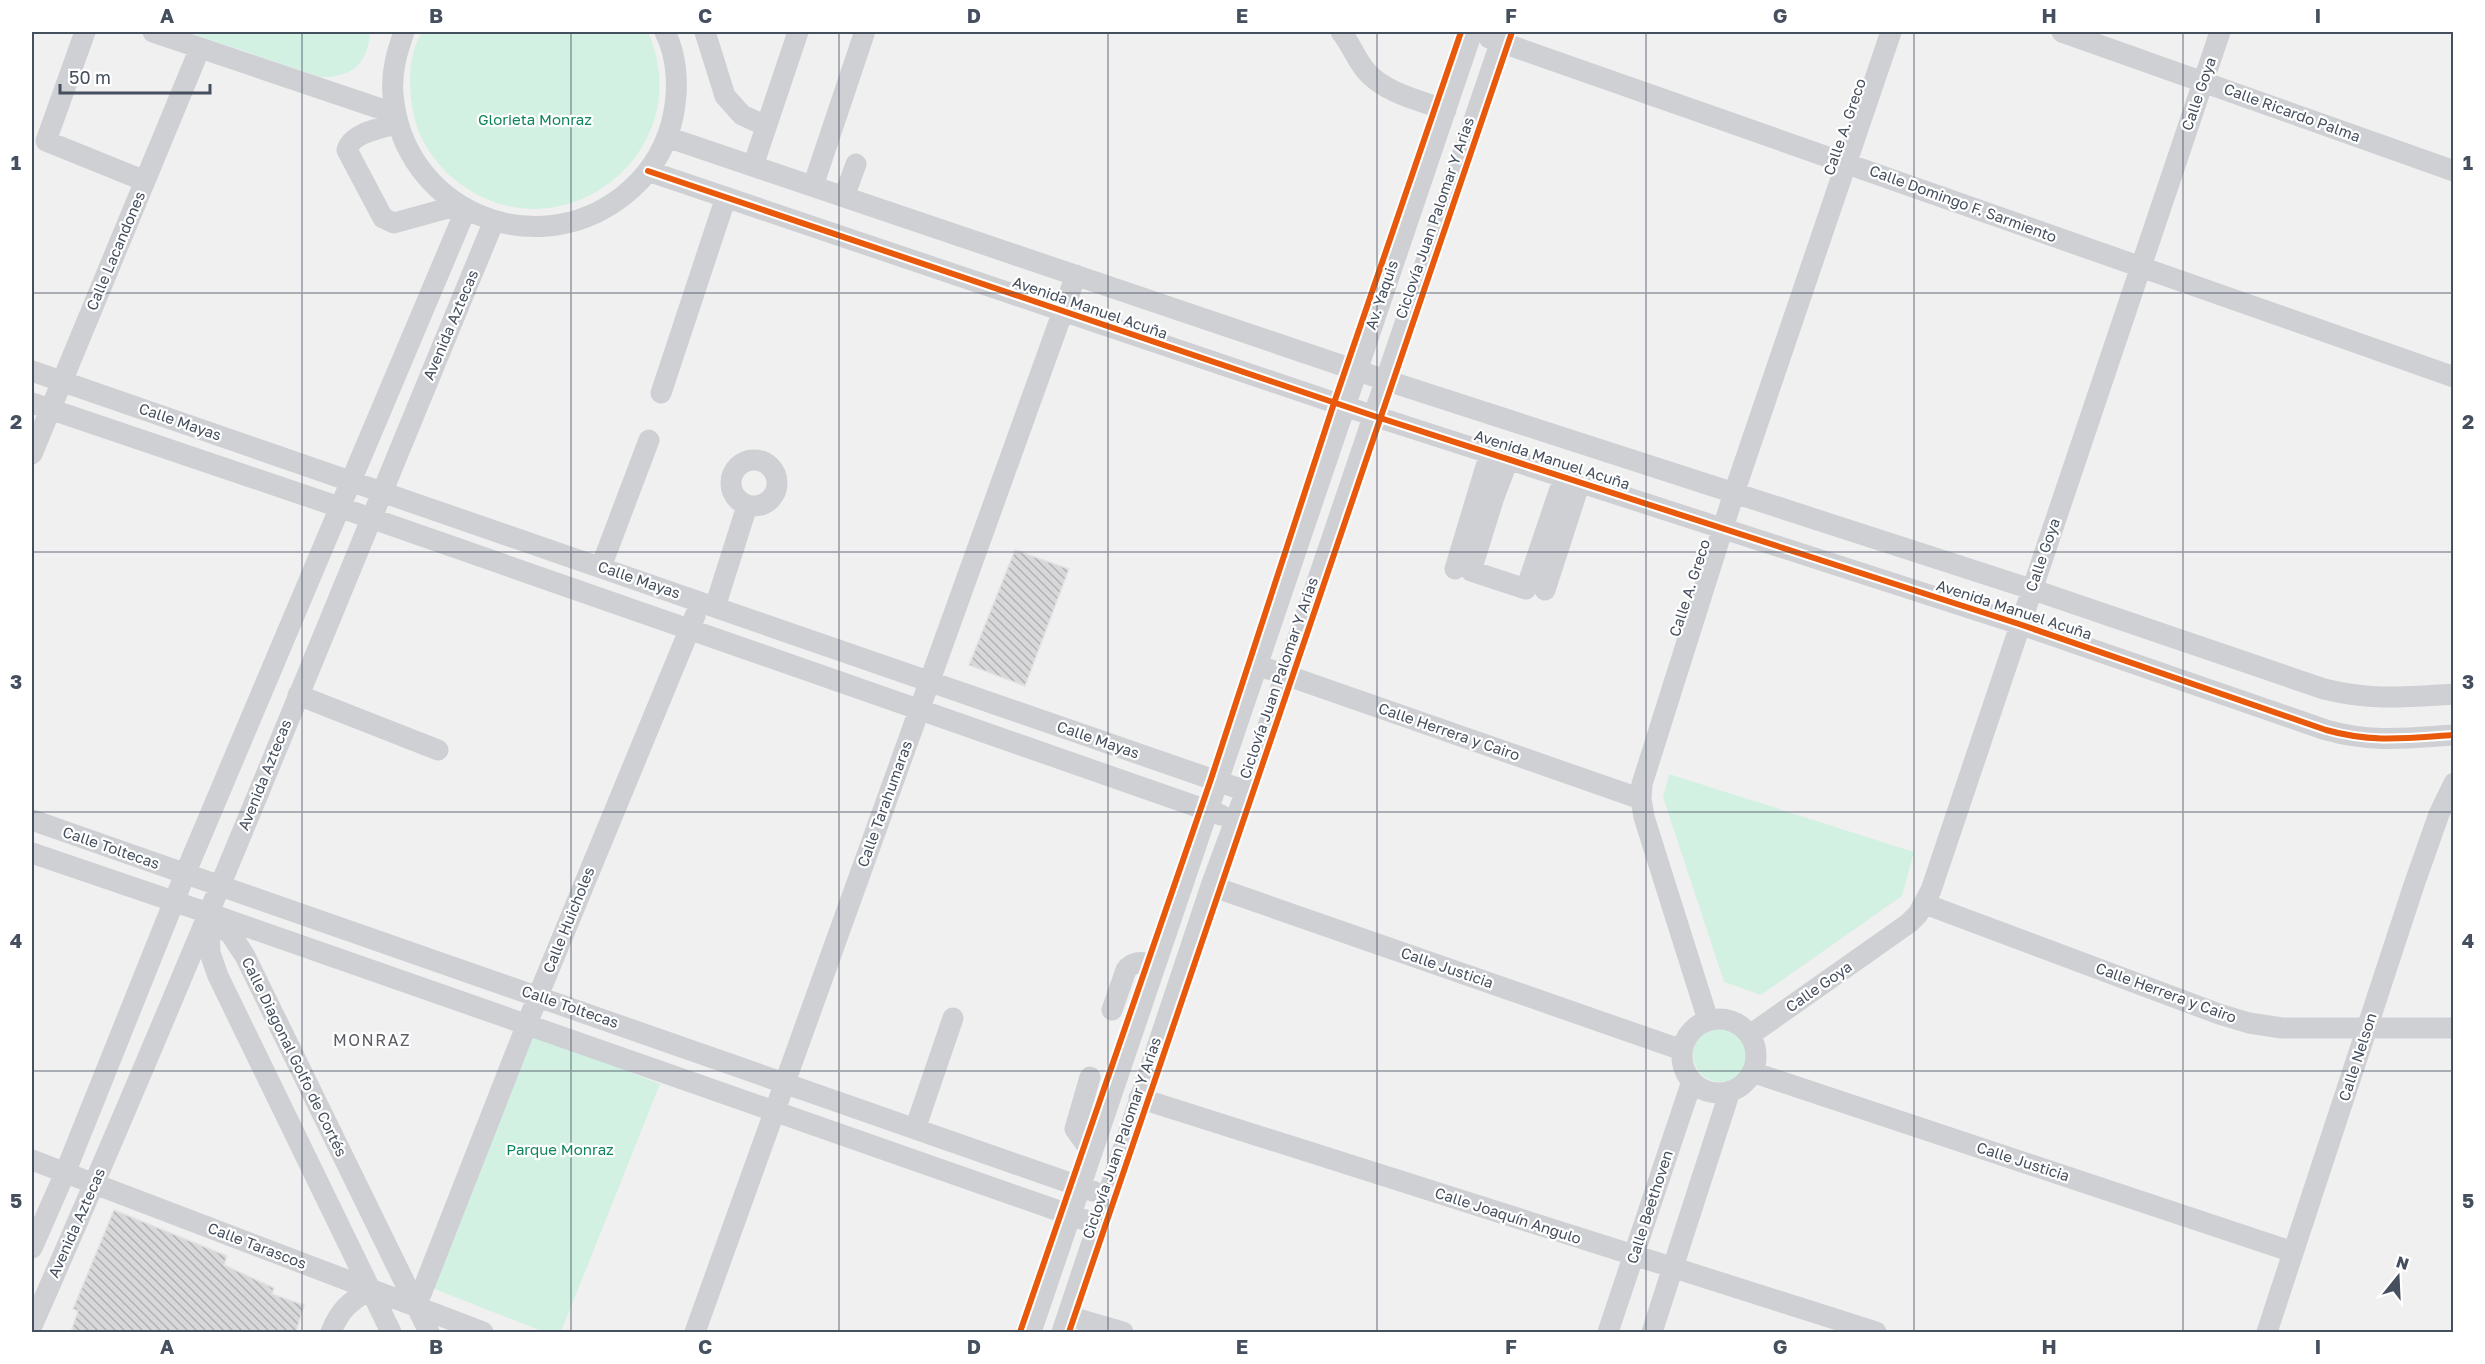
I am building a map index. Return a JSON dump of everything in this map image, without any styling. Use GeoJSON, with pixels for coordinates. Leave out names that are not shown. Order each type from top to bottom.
{"type":"FeatureCollection","features":[{"type":"Feature","properties":{"kind":"street"},"geometry":{"type":"LineString","coordinates":[[86,32],[46,141],[145,181]]}},
{"type":"Feature","properties":{"kind":"street"},"geometry":{"type":"LineString","coordinates":[[153,32],[397,118]]}},
{"type":"Feature","properties":{"kind":"street"},"geometry":{"type":"LineString","coordinates":[[404,32],[393,72],[393,93],[397,118],[414,159],[446,196],[463,207],[494,221],[527,226],[567,224],[591,216],[632,189],[648,171],[667,137],[674,113],[677,88],[675,62],[665,32]]}},
{"type":"Feature","properties":{"kind":"street"},"geometry":{"type":"LineString","coordinates":[[705,32],[725,96],[742,115],[766,126]]}},
{"type":"Feature","properties":{"kind":"street"},"geometry":{"type":"LineString","coordinates":[[753,166],[798,32]]}},
{"type":"Feature","properties":{"kind":"street"},"geometry":{"type":"LineString","coordinates":[[1341,32],[1366,71],[1382,85],[1446,110]]}},
{"type":"Feature","properties":{"kind":"street","name":"Av. Yaquis"},"geometry":{"type":"LineString","coordinates":[[1208,810],[1472,32]]}},
{"type":"Feature","properties":{"kind":"street","name":"Calle Domingo F. Sarmiento"},"geometry":{"type":"LineString","coordinates":[[1472,32],[1502,37],[1846,163],[2454,378]]}},
{"type":"Feature","properties":{"kind":"street","name":"Calle A. Greco"},"geometry":{"type":"LineString","coordinates":[[1708,1020],[1644,817],[1641,799],[1642,784],[1722,528],[1891,32]]}},
{"type":"Feature","properties":{"kind":"street","name":"Calle Ricardo Palma"},"geometry":{"type":"LineString","coordinates":[[2062,32],[2454,171]]}},
{"type":"Feature","properties":{"kind":"street","name":"Calle Goya"},"geometry":{"type":"LineString","coordinates":[[1750,1035],[1909,923],[1925,904],[1940,868],[2019,624],[2220,32]]}},
{"type":"Feature","properties":{"kind":"street"},"geometry":{"type":"LineString","coordinates":[[813,186],[864,34]]}},
{"type":"Feature","properties":{"kind":"street","name":"Av. Yaquis"},"geometry":{"type":"LineString","coordinates":[[1065,1324],[1211,886],[1246,791],[1502,37]]}},
{"type":"Feature","properties":{"kind":"street","name":"Calle Lacandones"},"geometry":{"type":"LineString","coordinates":[[32,454],[41,406],[61,382],[200,48]]}},
{"type":"Feature","properties":{"kind":"street"},"geometry":{"type":"LineString","coordinates":[[397,118],[362,134],[351,142],[347,150],[383,218],[394,223],[463,207]]}},
{"type":"Feature","properties":{"kind":"street","name":"Avenida Manuel Acuña"},"geometry":{"type":"LineString","coordinates":[[667,137],[1385,380],[2031,589],[2313,685],[2356,696],[2389,698],[2454,694]]}},
{"type":"Feature","properties":{"kind":"street"},"geometry":{"type":"LineString","coordinates":[[844,197],[856,164]]}},
{"type":"Feature","properties":{"kind":"street","name":"Avenida Manuel Acuña"},"geometry":{"type":"LineString","coordinates":[[648,171],[1345,407],[2019,624],[2326,730],[2353,738],[2378,740],[2454,735]]}},
{"type":"Feature","properties":{"kind":"street"},"geometry":{"type":"LineString","coordinates":[[661,393],[726,197]]}},
{"type":"Feature","properties":{"kind":"street","name":"Avenida Aztecas"},"geometry":{"type":"LineString","coordinates":[[32,1248],[463,207]]}},
{"type":"Feature","properties":{"kind":"street","name":"Avenida Aztecas"},"geometry":{"type":"LineString","coordinates":[[32,1326],[208,913],[494,221]]}},
{"type":"Feature","properties":{"kind":"street","name":"Calle Tarahumaras"},"geometry":{"type":"LineString","coordinates":[[695,1332],[1076,275]]}},
{"type":"Feature","properties":{"kind":"street","name":"Calle Mayas"},"geometry":{"type":"LineString","coordinates":[[32,371],[1246,791]]}},
{"type":"Feature","properties":{"kind":"street","name":"Calle Mayas"},"geometry":{"type":"LineString","coordinates":[[41,406],[371,518],[1236,820]]}},
{"type":"Feature","properties":{"kind":"street"},"geometry":{"type":"LineString","coordinates":[[601,567],[649,440]]}},
{"type":"Feature","properties":{"kind":"street"},"geometry":{"type":"LineString","coordinates":[[1499,457],[1494,496],[1471,571],[1526,589],[1572,479]]}},
{"type":"Feature","properties":{"kind":"street"},"geometry":{"type":"LineString","coordinates":[[1455,569],[1499,457]]}},
{"type":"Feature","properties":{"kind":"street"},"geometry":{"type":"LineString","coordinates":[[1545,590],[1572,479]]}},
{"type":"Feature","properties":{"kind":"street","name":"Calle Huicholes"},"geometry":{"type":"LineString","coordinates":[[416,1307],[538,996],[689,629],[708,604],[747,506]]}},
{"type":"Feature","properties":{"kind":"street","name":"Calle Herrera y Cairo"},"geometry":{"type":"LineString","coordinates":[[1257,665],[1641,799]]}},
{"type":"Feature","properties":{"kind":"street"},"geometry":{"type":"LineString","coordinates":[[298,695],[438,750]]}},
{"type":"Feature","properties":{"kind":"street","name":"Calle Nelson"},"geometry":{"type":"LineString","coordinates":[[2267,1332],[2415,882],[2439,814],[2454,783]]}},
{"type":"Feature","properties":{"kind":"street"},"geometry":{"type":"LineString","coordinates":[[1031,1332],[1208,810]]}},
{"type":"Feature","properties":{"kind":"street","name":"Calle Toltecas"},"geometry":{"type":"LineString","coordinates":[[32,820],[1108,1196]]}},
{"type":"Feature","properties":{"kind":"street","name":"Calle Toltecas"},"geometry":{"type":"LineString","coordinates":[[32,853],[1098,1225]]}},
{"type":"Feature","properties":{"kind":"street","name":"Calle Justicia"},"geometry":{"type":"LineString","coordinates":[[1211,886],[1682,1050]]}},
{"type":"Feature","properties":{"kind":"street","name":"Calle Herrera y Cairo"},"geometry":{"type":"LineString","coordinates":[[1925,904],[2219,1014],[2249,1023],[2282,1028],[2454,1028]]}},
{"type":"Feature","properties":{"kind":"street"},"geometry":{"type":"LineString","coordinates":[[208,913],[210,953],[218,976],[392,1332]]}},
{"type":"Feature","properties":{"kind":"street","name":"Calle Diagonal Golfo de Cortés"},"geometry":{"type":"LineString","coordinates":[[208,913],[232,936],[245,956],[429,1332]]}},
{"type":"Feature","properties":{"kind":"street"},"geometry":{"type":"LineString","coordinates":[[1112,1010],[1130,964],[1156,964]]}},
{"type":"Feature","properties":{"kind":"street"},"geometry":{"type":"LineString","coordinates":[[915,1129],[953,1018]]}},
{"type":"Feature","properties":{"kind":"street"},"geometry":{"type":"LineString","coordinates":[[1726,1019],[1733,1021],[1750,1035],[1756,1056],[1752,1072],[1744,1083],[1730,1091],[1713,1092],[1692,1081],[1683,1066],[1682,1050],[1691,1030],[1708,1020],[1726,1019]]}},
{"type":"Feature","properties":{"kind":"street","name":"Calle Justicia"},"geometry":{"type":"LineString","coordinates":[[1752,1072],[2293,1252]]}},
{"type":"Feature","properties":{"kind":"street"},"geometry":{"type":"LineString","coordinates":[[1090,1077],[1075,1129],[1092,1153]]}},
{"type":"Feature","properties":{"kind":"street","name":"Calle Beethoven"},"geometry":{"type":"LineString","coordinates":[[1608,1332],[1692,1081]]}},
{"type":"Feature","properties":{"kind":"street"},"geometry":{"type":"LineString","coordinates":[[1652,1332],[1730,1091]]}},
{"type":"Feature","properties":{"kind":"street","name":"Calle Joaquín Angulo"},"geometry":{"type":"LineString","coordinates":[[1140,1098],[1876,1332]]}},
{"type":"Feature","properties":{"kind":"street","name":"Calle Tarascos"},"geometry":{"type":"LineString","coordinates":[[32,1160],[483,1332]]}},
{"type":"Feature","properties":{"kind":"street"},"geometry":{"type":"LineString","coordinates":[[331,1332],[348,1303],[370,1289]]}},
{"type":"Feature","properties":{"kind":"street"},"geometry":{"type":"LineString","coordinates":[[1065,1324],[1124,1332]]}},
{"type":"Feature","properties":{"kind":"green space"},"geometry":{"type":"Polygon","coordinates":[[[187,32],[370,32],[366,53],[356,67],[341,75],[320,77],[187,32]]]}},
{"type":"Feature","properties":{"kind":"green space","name":"Glorieta Monraz"},"geometry":{"type":"Polygon","coordinates":[[[422,32],[648,32],[659,77],[655,118],[638,154],[610,182],[576,202],[536,209],[495,202],[448,174],[429,151],[416,125],[410,73],[411,62],[422,32]]]}},
{"type":"Feature","properties":{"kind":"green space"},"geometry":{"type":"Polygon","coordinates":[[[1669,774],[1914,852],[1902,896],[1761,995],[1724,982],[1663,797],[1669,774]]]}},
{"type":"Feature","properties":{"kind":"green space"},"geometry":{"type":"Polygon","coordinates":[[[1720,1028],[1730,1030],[1739,1036],[1745,1045],[1747,1055],[1745,1065],[1739,1074],[1730,1080],[1720,1082],[1710,1080],[1701,1074],[1695,1065],[1693,1055],[1695,1045],[1701,1036],[1710,1030],[1720,1028]]]}},
{"type":"Feature","properties":{"kind":"green space","name":"Parque Monraz"},"geometry":{"type":"Polygon","coordinates":[[[533,1033],[660,1084],[561,1332],[544,1332],[432,1288],[533,1033]]]}},
{"type":"Feature","properties":{"kind":"building"},"geometry":{"type":"Polygon","coordinates":[[[1015,550],[1069,569],[1025,686],[969,665],[1015,550]]]}},
{"type":"Feature","properties":{"kind":"building"},"geometry":{"type":"Polygon","coordinates":[[[114,1210],[227,1256],[224,1265],[274,1288],[272,1294],[304,1305],[296,1332],[71,1332],[78,1311],[73,1309],[114,1210]]]}},
{"type":"Feature","properties":{"kind":"cycle path"},"geometry":{"type":"LineString","coordinates":[[1020,1332],[1211,779],[1334,403],[1461,32]]}},
{"type":"Feature","properties":{"kind":"cycle path","name":"Ciclovía Juan Palomar Y Arias"},"geometry":{"type":"LineString","coordinates":[[1069,1332],[1512,32]]}},
{"type":"Feature","properties":{"kind":"cycle path"},"geometry":{"type":"LineString","coordinates":[[648,171],[1374,416],[2019,624],[2326,730],[2374,738],[2454,735]]}},
{"type":"Feature","properties":{"kind":"district","name":"MONRAZ"},"geometry":{"type":"Point","coordinates":[372,1040]}}]}
